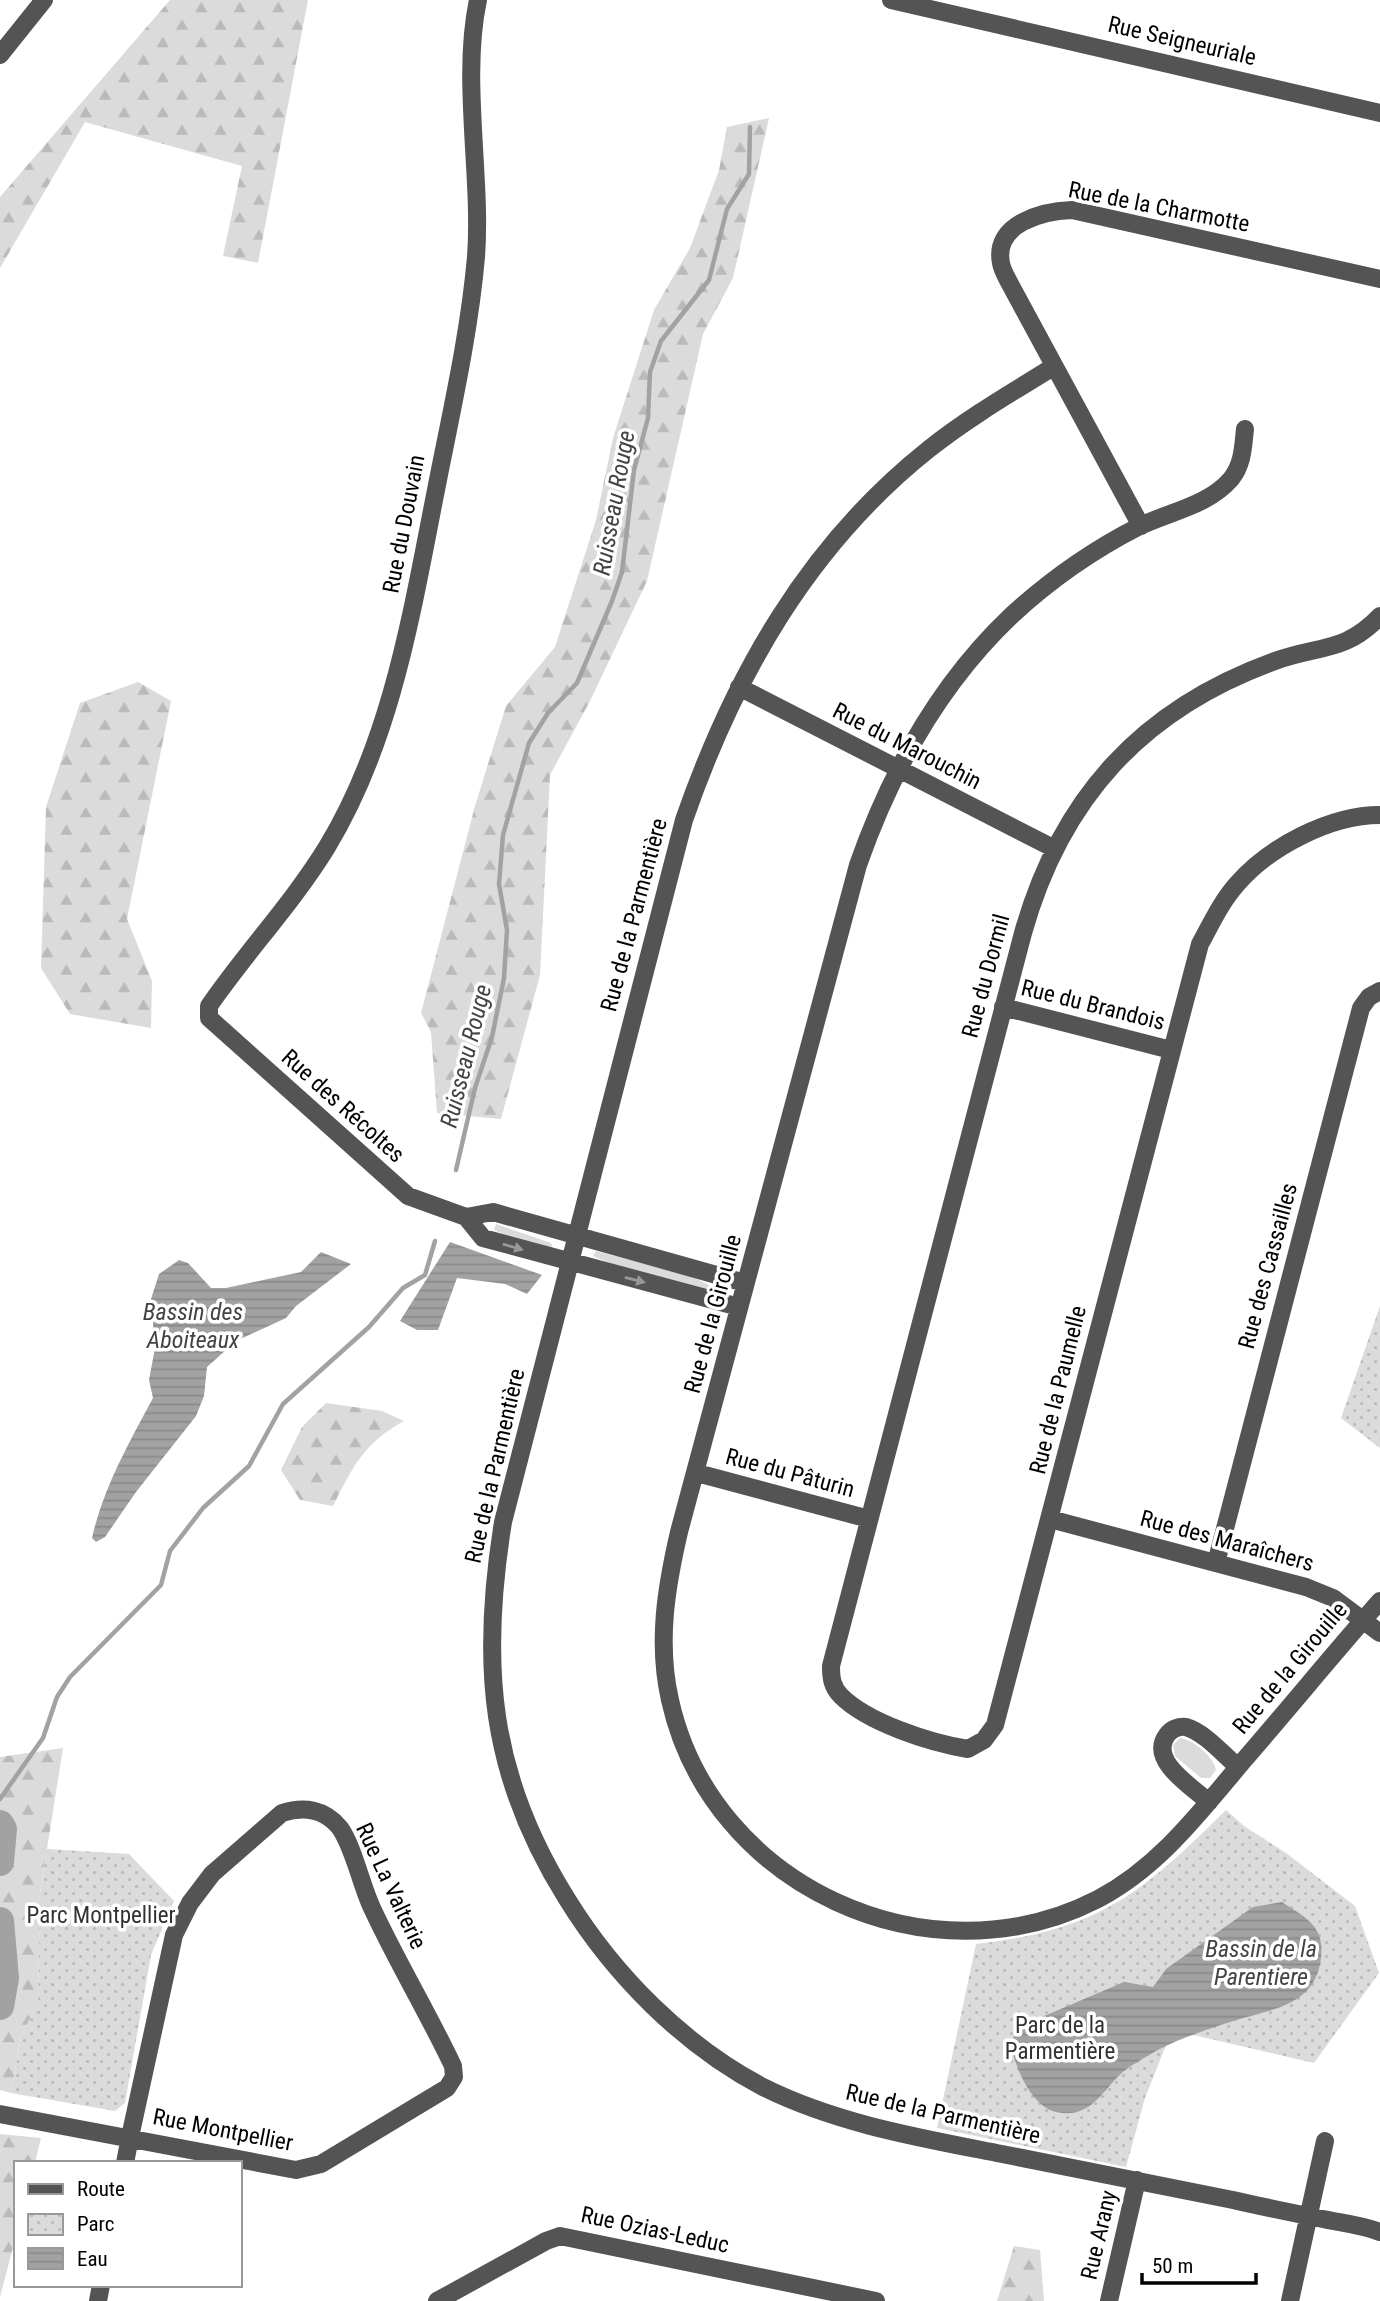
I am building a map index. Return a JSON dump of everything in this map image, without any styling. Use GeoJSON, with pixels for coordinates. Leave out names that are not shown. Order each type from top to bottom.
{"type":"FeatureCollection","features":[{"type":"Feature","properties":{"kind":"street"},"geometry":{"type":"LineString","coordinates":[[0,55],[44,0]]}},
{"type":"Feature","properties":{"kind":"street","name":"Rue du Douvain"},"geometry":{"type":"LineString","coordinates":[[209,1006],[292,898],[327,846],[358,783],[393,692],[416,592],[468,327],[476,254],[473,73],[478,0]]}},
{"type":"Feature","properties":{"kind":"street","name":"Rue Seigneuriale"},"geometry":{"type":"LineString","coordinates":[[891,0],[943,6],[1380,113]]}},
{"type":"Feature","properties":{"kind":"street","name":"Rue de la Charmotte"},"geometry":{"type":"LineString","coordinates":[[1141,526],[1053,367],[1001,263],[1002,248],[1012,230],[1028,218],[1045,211],[1072,210],[1380,279]]}},
{"type":"Feature","properties":{"kind":"street","name":"Rue de la Parmentière"},"geometry":{"type":"LineString","coordinates":[[1053,367],[989,407],[929,450],[864,508],[820,557],[787,602],[709,747],[684,820],[503,1522],[492,1589],[490,1660],[497,1730],[513,1789],[541,1859],[585,1928],[632,1985],[700,2046],[762,2086],[816,2109],[896,2133],[1137,2180],[1380,2232]]}},
{"type":"Feature","properties":{"kind":"street","name":"Rue de la Girouille"},"geometry":{"type":"LineString","coordinates":[[1245,429],[1241,461],[1232,477],[1219,490],[1141,526],[1083,560],[1012,615],[974,654],[948,688],[897,769],[878,806],[858,865],[666,1586],[663,1641],[670,1699],[685,1748],[710,1794],[749,1843],[786,1873],[828,1900],[880,1921],[928,1929],[972,1930],[1024,1924],[1097,1899],[1138,1874],[1180,1836],[1380,1601]]}},
{"type":"Feature","properties":{"kind":"street","name":"Rue du Dormil"},"geometry":{"type":"LineString","coordinates":[[869,1520],[1036,885],[1053,848],[1080,805],[1111,766],[1178,708],[1219,683],[1278,659],[1340,645],[1363,634],[1380,616]]}},
{"type":"Feature","properties":{"kind":"street","name":"Rue du Marouchin"},"geometry":{"type":"LineString","coordinates":[[739,687],[1053,848]]}},
{"type":"Feature","properties":{"kind":"street","name":"Rue de la Paumelle"},"geometry":{"type":"LineString","coordinates":[[869,1520],[831,1666],[832,1682],[840,1696],[864,1712],[907,1732],[968,1749],[984,1740],[995,1725],[1200,944],[1215,915],[1237,884],[1262,861],[1296,840],[1332,824],[1380,815]]}},
{"type":"Feature","properties":{"kind":"street","name":"Rue des Cassailles"},"geometry":{"type":"LineString","coordinates":[[1216,1563],[1361,1008],[1369,997],[1380,991]]}},
{"type":"Feature","properties":{"kind":"street","name":"Rue des Récoltes"},"geometry":{"type":"LineString","coordinates":[[209,1006],[209,1018],[408,1196],[466,1217],[492,1212],[745,1283]]}},
{"type":"Feature","properties":{"kind":"street","name":"Rue du Brandois"},"geometry":{"type":"LineString","coordinates":[[1003,1007],[1171,1050]]}},
{"type":"Feature","properties":{"kind":"street","name":"Rue des Récoltes"},"geometry":{"type":"LineString","coordinates":[[466,1217],[483,1238],[739,1307]]}},
{"type":"Feature","properties":{"kind":"street","name":"Rue du Pâturin"},"geometry":{"type":"LineString","coordinates":[[697,1473],[869,1520]]}},
{"type":"Feature","properties":{"kind":"street","name":"Rue des Maraîchers"},"geometry":{"type":"LineString","coordinates":[[1050,1519],[1306,1587],[1333,1598],[1380,1633]]}},
{"type":"Feature","properties":{"kind":"street","name":"Rue de la Girouille"},"geometry":{"type":"LineString","coordinates":[[1209,1802],[1168,1765],[1161,1752],[1163,1740],[1170,1730],[1184,1726],[1196,1732],[1238,1767]]}},
{"type":"Feature","properties":{"kind":"street","name":"Rue La Valterie"},"geometry":{"type":"LineString","coordinates":[[125,2161],[164,1969],[174,1935],[190,1903],[212,1874],[257,1832],[282,1813],[297,1808],[313,1809],[340,1829],[370,1905],[447,2053],[454,2077]]}},
{"type":"Feature","properties":{"kind":"street","name":"Rue Montpellier"},"geometry":{"type":"LineString","coordinates":[[0,2114],[296,2170],[321,2164],[447,2088],[454,2077]]}},
{"type":"Feature","properties":{"kind":"street"},"geometry":{"type":"LineString","coordinates":[[1290,2301],[1325,2141]]}},
{"type":"Feature","properties":{"kind":"street","name":"Rue Arany"},"geometry":{"type":"LineString","coordinates":[[1109,2301],[1137,2180]]}},
{"type":"Feature","properties":{"kind":"street","name":"Rue Ozias-Leduc"},"geometry":{"type":"LineString","coordinates":[[438,2301],[546,2241],[560,2236],[876,2301]]}},
{"type":"Feature","properties":{"kind":"green space"},"geometry":{"type":"Polygon","coordinates":[[[170,0],[308,0],[258,263],[223,256],[242,166],[85,122],[0,268],[0,197],[170,0]]]}},
{"type":"Feature","properties":{"kind":"green space"},"geometry":{"type":"Polygon","coordinates":[[[769,118],[733,278],[703,334],[647,581],[590,701],[550,775],[540,975],[501,1119],[437,1113],[431,1032],[421,1013],[475,806],[506,706],[555,647],[596,520],[613,438],[654,310],[690,248],[719,170],[727,127],[769,118]]]}},
{"type":"Feature","properties":{"kind":"green space"},"geometry":{"type":"Polygon","coordinates":[[[138,682],[171,701],[127,919],[152,981],[151,1028],[70,1014],[41,968],[46,807],[80,703],[138,682]]]}},
{"type":"Feature","properties":{"kind":"green space"},"geometry":{"type":"Polygon","coordinates":[[[496,1224],[551,1243],[553,1249],[525,1243],[494,1230],[496,1224]]]}},
{"type":"Feature","properties":{"kind":"green space"},"geometry":{"type":"Polygon","coordinates":[[[596,1251],[690,1276],[722,1291],[719,1294],[623,1269],[593,1256],[596,1251]]]}},
{"type":"Feature","properties":{"kind":"green space"},"geometry":{"type":"Polygon","coordinates":[[[1380,1306],[1380,1448],[1341,1418],[1380,1306]]]}},
{"type":"Feature","properties":{"kind":"green space"},"geometry":{"type":"Polygon","coordinates":[[[326,1403],[382,1411],[404,1421],[369,1447],[347,1479],[333,1506],[300,1500],[281,1470],[302,1427],[326,1403]]]}},
{"type":"Feature","properties":{"kind":"green space"},"geometry":{"type":"Polygon","coordinates":[[[1180,1738],[1197,1745],[1207,1754],[1216,1770],[1210,1778],[1201,1778],[1175,1756],[1173,1745],[1180,1738]]]}},
{"type":"Feature","properties":{"kind":"green space"},"geometry":{"type":"Polygon","coordinates":[[[63,1748],[40,1893],[38,2003],[21,2037],[11,2093],[0,2090],[0,1757],[63,1748]]]}},
{"type":"Feature","properties":{"kind":"green space","name":"Parc de la Parmentière"},"geometry":{"type":"Polygon","coordinates":[[[1226,1810],[1355,1906],[1379,1973],[1314,2063],[1172,2030],[1145,2098],[1126,2167],[937,2128],[976,1944],[1019,1938],[1055,1929],[1087,1918],[1115,1903],[1142,1886],[1226,1810]]]}},
{"type":"Feature","properties":{"kind":"green space","name":"Parc Montpellier"},"geometry":{"type":"Polygon","coordinates":[[[47,1849],[129,1854],[174,1901],[151,1955],[125,2103],[115,2111],[11,2093],[21,2037],[38,2003],[40,1893],[47,1849]]]}},
{"type":"Feature","properties":{"kind":"green space"},"geometry":{"type":"Polygon","coordinates":[[[0,2134],[41,2138],[35,2161],[14,2161],[14,2244],[0,2297],[0,2134]]]}},
{"type":"Feature","properties":{"kind":"green space"},"geometry":{"type":"Polygon","coordinates":[[[1014,2246],[1040,2250],[1044,2301],[997,2301],[1014,2246]]]}},
{"type":"Feature","properties":{"kind":"water"},"geometry":{"type":"Polygon","coordinates":[[[450,1242],[542,1275],[527,1294],[505,1284],[457,1278],[438,1330],[417,1330],[400,1321],[450,1242]]]}},
{"type":"Feature","properties":{"kind":"water","name":"Bassin des Aboiteaux"},"geometry":{"type":"Polygon","coordinates":[[[321,1252],[351,1264],[296,1306],[286,1318],[236,1341],[207,1367],[204,1396],[196,1416],[136,1492],[105,1537],[96,1542],[92,1538],[103,1501],[153,1398],[149,1380],[155,1348],[151,1299],[159,1274],[179,1260],[188,1263],[211,1288],[226,1288],[301,1272],[321,1252]]]}},
{"type":"Feature","properties":{"kind":"water","name":"Bassin de la Parentiere"},"geometry":{"type":"Polygon","coordinates":[[[1282,1902],[1312,1924],[1320,1938],[1321,1958],[1317,1975],[1300,1997],[1288,2004],[1230,2022],[1156,2051],[1124,2071],[1095,2101],[1078,2112],[1056,2112],[1048,2109],[1027,2087],[1012,2049],[1016,2028],[1124,1982],[1153,1987],[1166,1969],[1253,1907],[1282,1902]]]}},
{"type":"Feature","properties":{"kind":"waterway","name":"Ruisseau Rouge"},"geometry":{"type":"LineString","coordinates":[[456,1170],[475,1088],[492,1037],[504,978],[507,930],[499,884],[503,835],[529,743],[548,713],[577,683],[612,601],[622,572],[634,470],[648,418],[650,372],[661,341],[709,280],[727,209],[749,174],[750,127]]}},
{"type":"Feature","properties":{"kind":"waterway","name":"Ruisseau Rouge"},"geometry":{"type":"LineString","coordinates":[[0,1799],[43,1738],[57,1697],[70,1677],[161,1585],[170,1551],[203,1508],[249,1466],[283,1404],[369,1327],[403,1288],[425,1275],[435,1241]]}},
{"type":"Feature","properties":{"kind":"waterway"},"geometry":{"type":"LineString","coordinates":[[0,1824],[3,1829],[0,1862]]}},
{"type":"Feature","properties":{"kind":"waterway"},"geometry":{"type":"LineString","coordinates":[[0,1921],[5,1978],[0,2006]]}}]}
